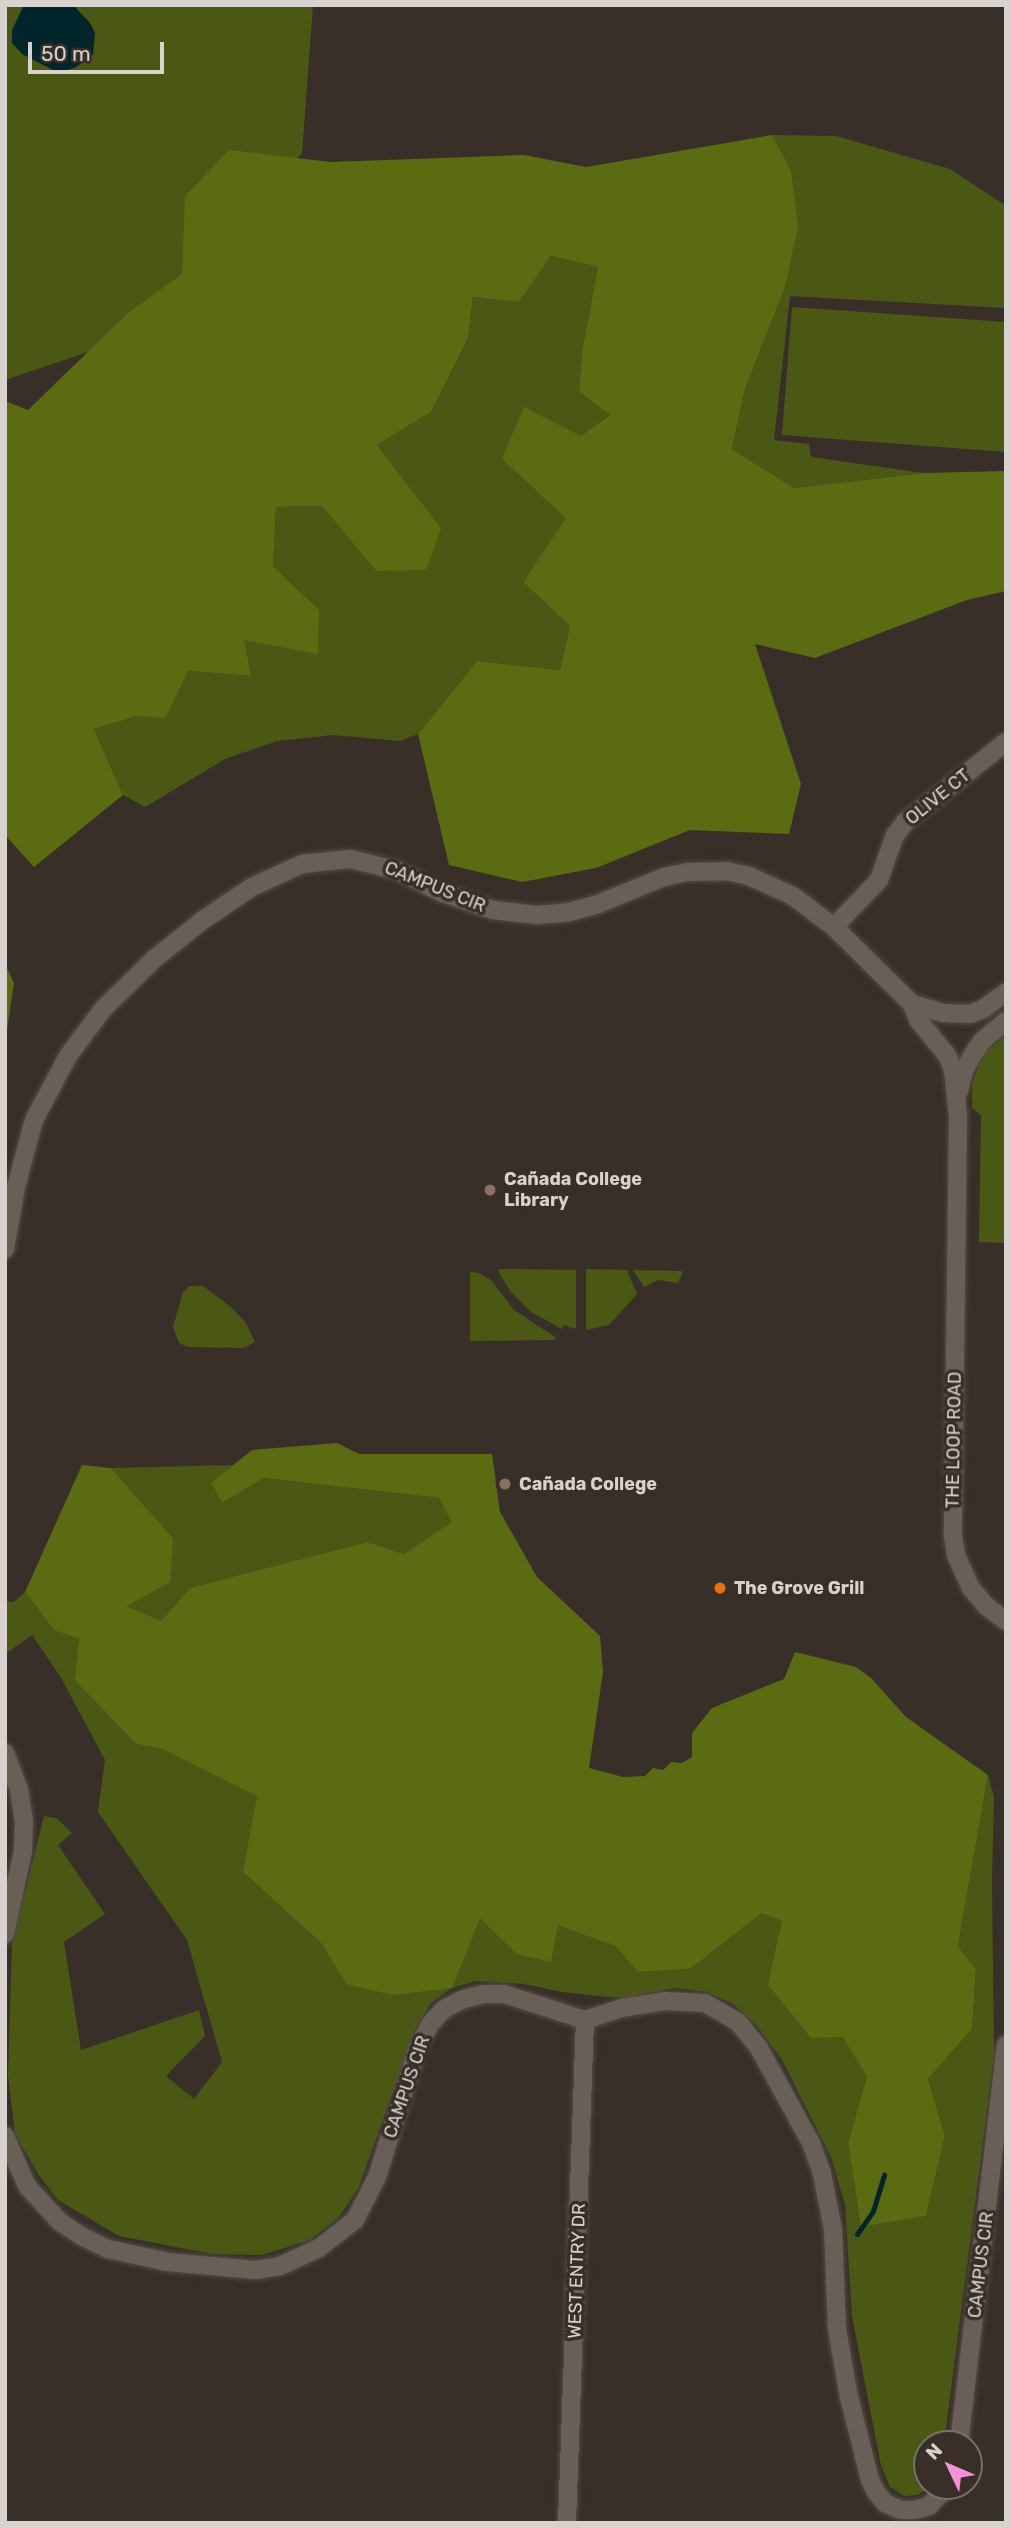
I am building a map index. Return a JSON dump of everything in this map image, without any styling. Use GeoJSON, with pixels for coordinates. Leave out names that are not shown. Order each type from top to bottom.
{"type":"FeatureCollection","features":[{"type":"Feature","properties":{"kind":"street","name":"OLIVE CT"},"geometry":{"type":"LineString","coordinates":[[834,927],[879,880],[895,835],[905,822],[1006,742]]}},
{"type":"Feature","properties":{"kind":"street","name":"CAMPUS CIR"},"geometry":{"type":"LineString","coordinates":[[5,1248],[16,1187],[34,1120],[49,1088],[85,1032],[125,987],[195,925],[252,887],[302,864],[327,859],[371,862],[480,906],[537,915],[569,912],[596,905],[664,877],[704,870],[748,876],[793,895],[834,927],[912,1004],[918,1020],[947,1055],[957,1105]]}},
{"type":"Feature","properties":{"kind":"street"},"geometry":{"type":"LineString","coordinates":[[912,1004],[943,1013],[970,1014],[983,1009],[1006,992]]}},
{"type":"Feature","properties":{"kind":"street"},"geometry":{"type":"LineString","coordinates":[[957,1105],[964,1071],[972,1054],[982,1041],[1006,1021]]}},
{"type":"Feature","properties":{"kind":"street","name":"THE LOOP ROAD"},"geometry":{"type":"LineString","coordinates":[[957,1105],[953,1535],[956,1555],[971,1588],[986,1606],[1006,1621]]}},
{"type":"Feature","properties":{"kind":"street"},"geometry":{"type":"LineString","coordinates":[[5,1753],[19,1790],[24,1821],[23,1851],[5,1934]]}},
{"type":"Feature","properties":{"kind":"street","name":"CAMPUS CIR"},"geometry":{"type":"LineString","coordinates":[[5,2136],[27,2186],[60,2221],[83,2237],[108,2249],[168,2262],[245,2269],[280,2266],[319,2248],[355,2220],[377,2177],[418,2048],[430,2024],[444,2010],[464,1999],[484,1994],[504,1994],[585,2020]]}},
{"type":"Feature","properties":{"kind":"street"},"geometry":{"type":"LineString","coordinates":[[585,2020],[621,2008],[685,2000],[722,2011],[747,2032],[772,2068],[811,2143],[830,2201],[837,2329],[870,2480],[885,2503],[901,2510],[929,2507],[935,2500]]}},
{"type":"Feature","properties":{"kind":"street","name":"WEST ENTRY DR"},"geometry":{"type":"LineString","coordinates":[[567,2523],[585,2020]]}},
{"type":"Feature","properties":{"kind":"street","name":"CAMPUS CIR"},"geometry":{"type":"LineString","coordinates":[[961,2430],[1006,2045]]}},
{"type":"Feature","properties":{"kind":"green space"},"geometry":{"type":"Polygon","coordinates":[[[5,5],[313,5],[302,153],[142,334],[5,380],[5,5]]]}},
{"type":"Feature","properties":{"kind":"green space"},"geometry":{"type":"Polygon","coordinates":[[[772,135],[836,136],[950,169],[1006,206],[1006,308],[790,296],[774,440],[809,444],[811,457],[923,473],[794,488],[732,449],[745,389],[785,287],[791,170],[772,135]]]}},
{"type":"Feature","properties":{"kind":"green space"},"geometry":{"type":"Polygon","coordinates":[[[772,135],[791,170],[798,227],[785,287],[745,389],[732,449],[794,488],[923,473],[1006,471],[1006,591],[967,600],[815,658],[755,644],[801,784],[789,834],[690,830],[596,868],[522,882],[449,865],[418,734],[477,661],[560,670],[570,626],[523,582],[566,518],[502,459],[524,407],[581,436],[610,415],[579,391],[582,351],[598,267],[551,256],[519,302],[473,297],[468,339],[431,412],[377,445],[441,528],[426,570],[376,571],[322,506],[276,507],[273,566],[319,610],[318,654],[244,640],[251,676],[188,671],[165,718],[137,716],[94,729],[123,795],[34,867],[5,835],[5,401],[28,410],[128,313],[182,274],[185,196],[229,150],[331,162],[524,155],[586,167],[772,135]]]}},
{"type":"Feature","properties":{"kind":"green space"},"geometry":{"type":"Polygon","coordinates":[[[551,256],[598,267],[582,351],[579,390],[610,415],[581,436],[567,518],[523,582],[570,626],[560,670],[477,661],[418,734],[400,741],[333,735],[277,741],[225,759],[145,807],[123,795],[94,729],[137,716],[164,717],[188,671],[251,676],[243,640],[319,610],[273,566],[276,507],[322,506],[376,571],[441,528],[377,445],[431,412],[468,340],[473,297],[519,302],[551,256]]]}},
{"type":"Feature","properties":{"kind":"green space"},"geometry":{"type":"Polygon","coordinates":[[[792,307],[1006,322],[1006,452],[782,435],[792,307]]]}},
{"type":"Feature","properties":{"kind":"green space"},"geometry":{"type":"Polygon","coordinates":[[[5,964],[14,983],[5,1043],[5,964]]]}},
{"type":"Feature","properties":{"kind":"green space"},"geometry":{"type":"Polygon","coordinates":[[[1006,1035],[1006,1243],[979,1242],[981,1115],[972,1108],[972,1083],[984,1053],[1006,1035]]]}},
{"type":"Feature","properties":{"kind":"green space"},"geometry":{"type":"Polygon","coordinates":[[[586,1269],[627,1270],[637,1294],[609,1325],[586,1330],[586,1269]]]}},
{"type":"Feature","properties":{"kind":"green space"},"geometry":{"type":"Polygon","coordinates":[[[576,1270],[576,1329],[564,1325],[562,1329],[531,1312],[510,1291],[498,1271],[576,1270]]]}},
{"type":"Feature","properties":{"kind":"green space"},"geometry":{"type":"Polygon","coordinates":[[[633,1270],[682,1271],[682,1274],[678,1283],[658,1280],[644,1287],[633,1270]]]}},
{"type":"Feature","properties":{"kind":"green space"},"geometry":{"type":"Polygon","coordinates":[[[470,1272],[479,1273],[491,1280],[514,1310],[556,1340],[470,1341],[470,1272]]]}},
{"type":"Feature","properties":{"kind":"green space"},"geometry":{"type":"Polygon","coordinates":[[[190,1286],[203,1286],[231,1307],[246,1323],[255,1342],[244,1348],[188,1347],[179,1343],[173,1327],[183,1292],[190,1286]]]}},
{"type":"Feature","properties":{"kind":"green space"},"geometry":{"type":"Polygon","coordinates":[[[337,1443],[359,1454],[492,1454],[500,1512],[537,1577],[600,1636],[603,1672],[589,1768],[623,1777],[645,1776],[653,1768],[663,1770],[671,1762],[682,1763],[692,1757],[692,1733],[712,1708],[784,1679],[795,1652],[856,1667],[871,1678],[906,1717],[988,1775],[958,1946],[976,1969],[972,2029],[928,2079],[945,2136],[926,2216],[861,2227],[848,2143],[867,2076],[843,2037],[811,2038],[768,1985],[782,1921],[762,1913],[690,1969],[638,1972],[615,1946],[558,1925],[551,1962],[517,1954],[480,1918],[452,1988],[392,1995],[346,1984],[322,1944],[243,1872],[257,1796],[162,1749],[136,1744],[75,1680],[79,1638],[55,1631],[25,1592],[82,1465],[111,1468],[173,1538],[170,1582],[127,1606],[161,1621],[190,1588],[367,1542],[404,1554],[452,1522],[439,1498],[264,1478],[222,1503],[211,1483],[252,1450],[337,1443]]]}},
{"type":"Feature","properties":{"kind":"green space"},"geometry":{"type":"Polygon","coordinates":[[[234,1465],[211,1483],[222,1503],[264,1478],[439,1498],[453,1522],[404,1554],[367,1542],[190,1588],[161,1621],[127,1606],[173,1538],[111,1468],[234,1465]]]}},
{"type":"Feature","properties":{"kind":"green space"},"geometry":{"type":"Polygon","coordinates":[[[25,1592],[55,1631],[79,1637],[136,1744],[162,1749],[258,1796],[243,1872],[322,1944],[346,1984],[479,1917],[558,1924],[615,1946],[638,1972],[690,1969],[762,1913],[782,1921],[867,2076],[848,2143],[861,2227],[926,2216],[945,2136],[928,2079],[972,2029],[976,1969],[958,1946],[988,1775],[994,1797],[994,2056],[946,2430],[913,2430],[913,2495],[904,2496],[890,2487],[881,2466],[852,2316],[845,2205],[831,2157],[782,2060],[757,2026],[733,2004],[707,1992],[675,1988],[627,1997],[608,1997],[524,1984],[476,1981],[452,1988],[431,2003],[417,2026],[358,2189],[338,2218],[310,2240],[262,2255],[212,2254],[119,2236],[58,2200],[38,2174],[15,2134],[8,2076],[12,1943],[44,1816],[56,1818],[72,1833],[58,1845],[105,1914],[64,1942],[81,2050],[199,2010],[205,2036],[166,2076],[194,2099],[222,2062],[187,1940],[98,1812],[105,1760],[60,1676],[32,1635],[5,1654],[5,1601],[14,1602],[25,1592]]]}},
{"type":"Feature","properties":{"kind":"water"},"geometry":{"type":"Polygon","coordinates":[[[24,5],[74,6],[90,23],[95,33],[93,55],[76,67],[59,73],[22,54],[12,43],[12,30],[24,5]]]}},
{"type":"Feature","properties":{"kind":"waterway"},"geometry":{"type":"LineString","coordinates":[[857,2234],[873,2211],[884,2175]]}},
{"type":"Feature","properties":{"kind":"place","name":"Cañada College Library"},"geometry":{"type":"Point","coordinates":[490,1190]}},
{"type":"Feature","properties":{"kind":"place","name":"Cañada College"},"geometry":{"type":"Point","coordinates":[505,1484]}},
{"type":"Feature","properties":{"kind":"place","name":"The Grove Grill"},"geometry":{"type":"Point","coordinates":[720,1588]}}]}
